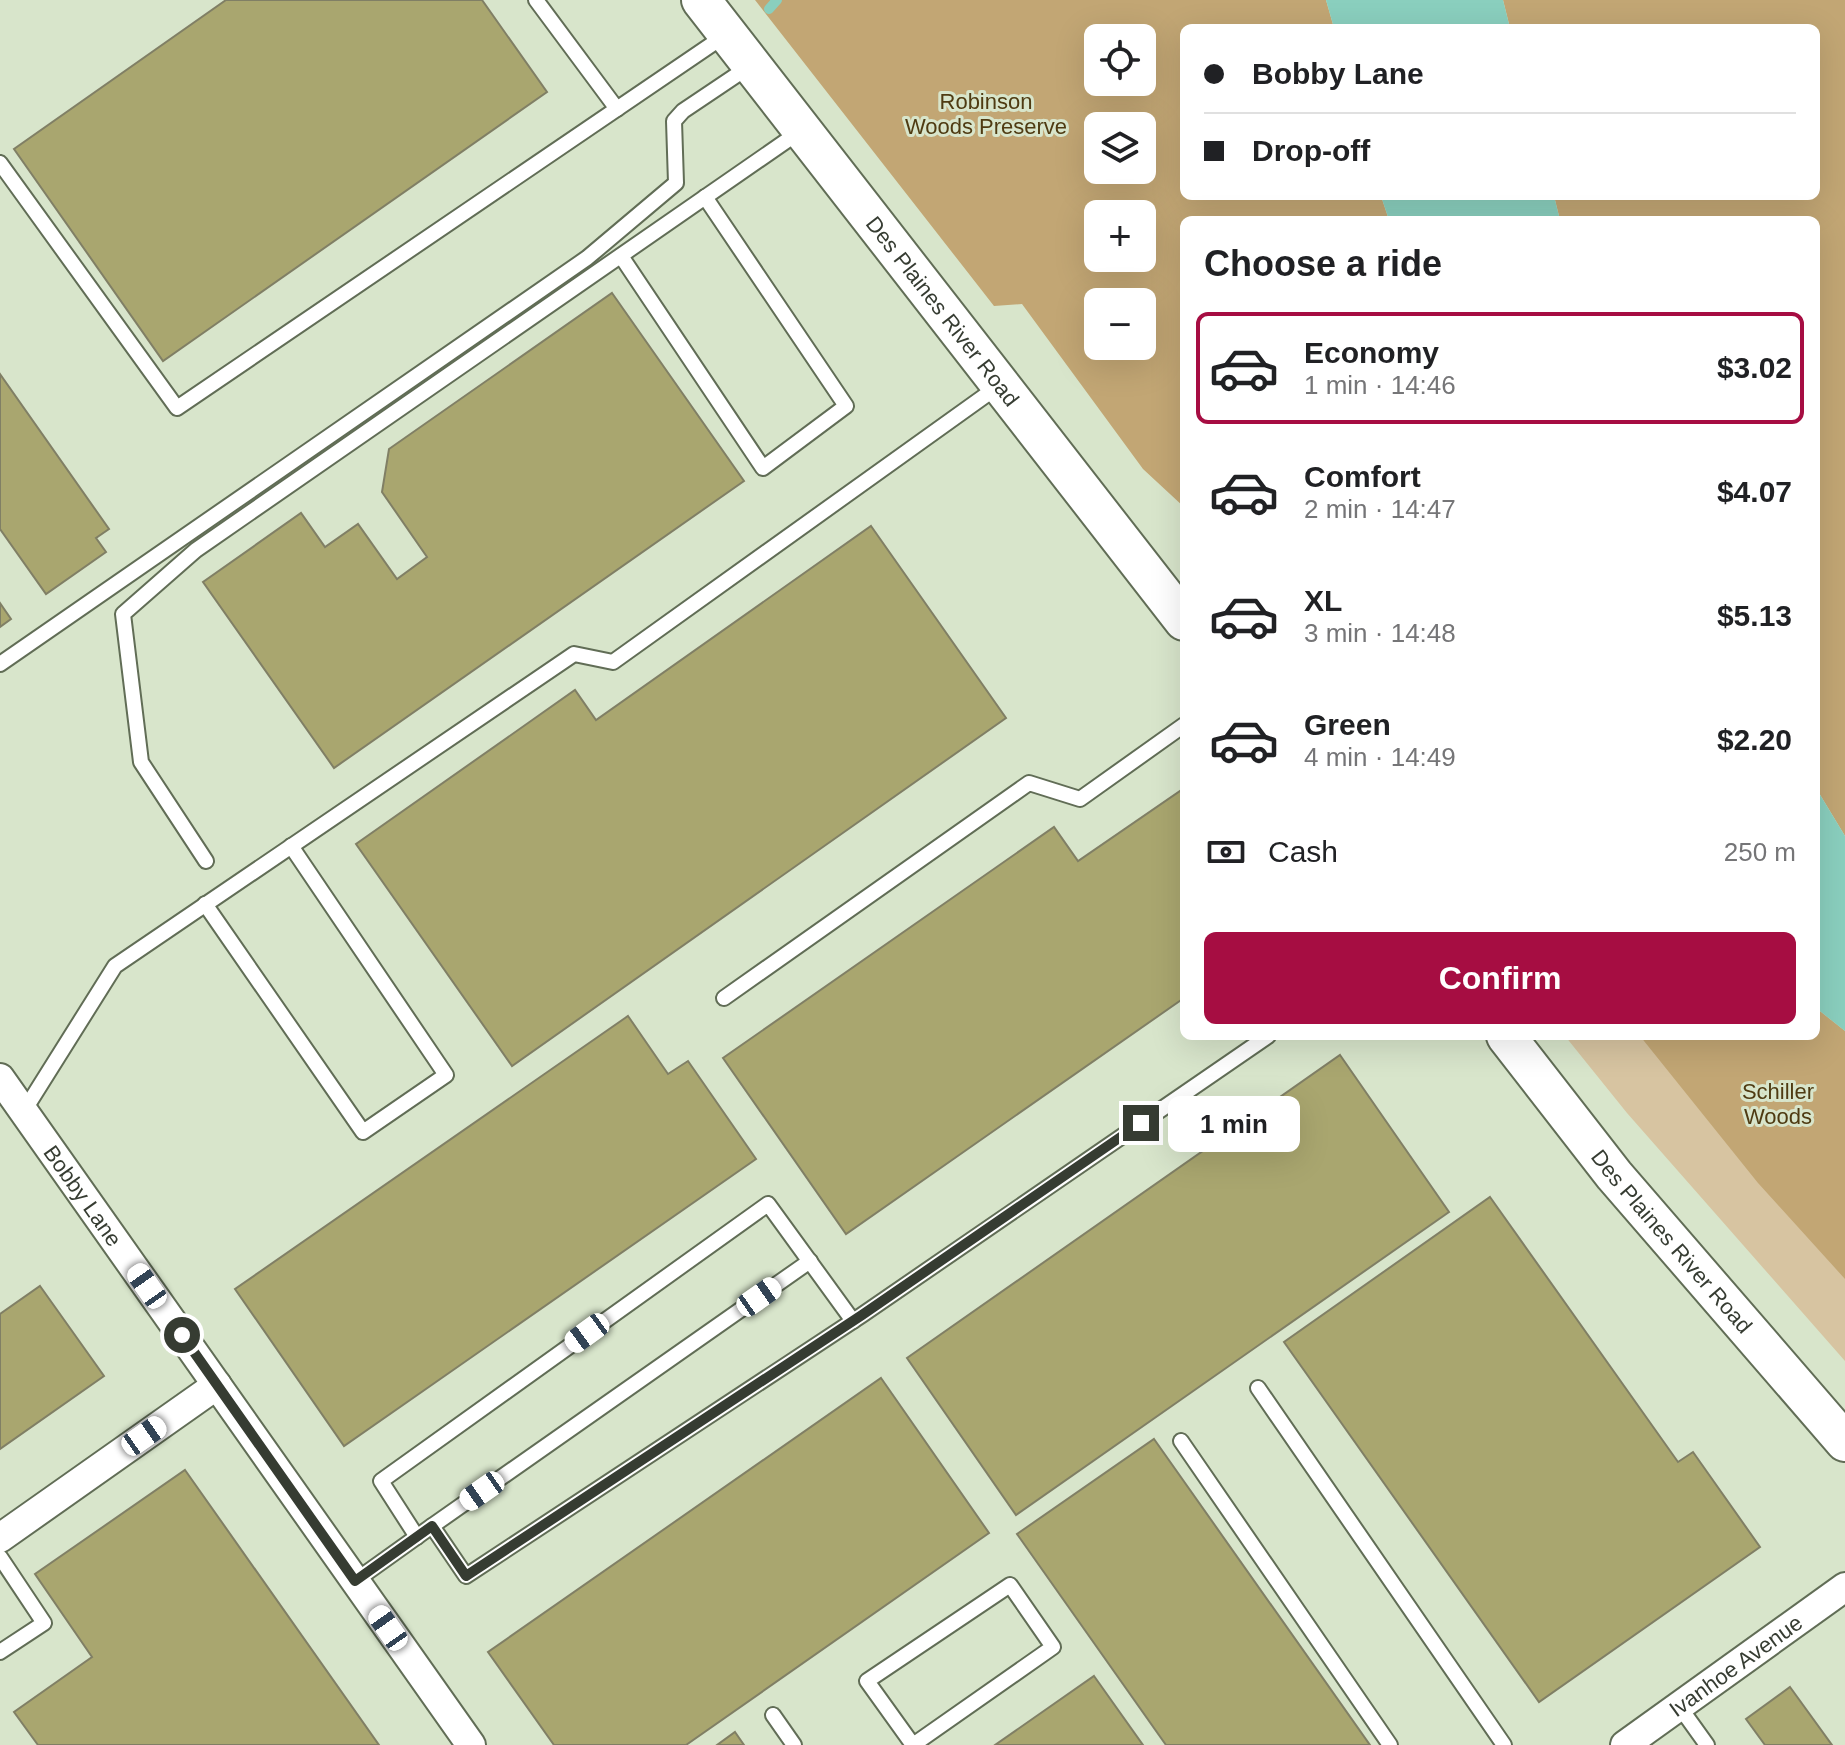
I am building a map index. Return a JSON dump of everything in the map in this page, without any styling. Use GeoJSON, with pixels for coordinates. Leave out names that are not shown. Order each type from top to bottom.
{"type":"FeatureCollection","features":[{"type":"Feature","properties":{"kind":"main road","name":"Des Plaines River Road"},"geometry":{"type":"LineString","coordinates":[[701,0],[1180,616]]}},
{"type":"Feature","properties":{"kind":"main road","name":"Des Plaines River Road"},"geometry":{"type":"LineString","coordinates":[[1509,1040],[1614,1175],[1845,1442]]}},
{"type":"Feature","properties":{"kind":"street","name":"Bobby Lane"},"geometry":{"type":"LineString","coordinates":[[0,1078],[471,1745]]}},
{"type":"Feature","properties":{"kind":"street"},"geometry":{"type":"LineString","coordinates":[[0,1538],[217,1385]]}},
{"type":"Feature","properties":{"kind":"street","name":"Ivanhoe Avenue"},"geometry":{"type":"LineString","coordinates":[[1625,1745],[1845,1587]]}},
{"type":"Feature","properties":{"kind":"lane"},"geometry":{"type":"LineString","coordinates":[[536,0],[617,109]]}},
{"type":"Feature","properties":{"kind":"lane"},"geometry":{"type":"LineString","coordinates":[[0,163],[177,408],[727,34]]}},
{"type":"Feature","properties":{"kind":"lane"},"geometry":{"type":"LineString","coordinates":[[0,664],[587,258],[676,183],[674,121],[683,111],[752,66]]}},
{"type":"Feature","properties":{"kind":"lane"},"geometry":{"type":"LineString","coordinates":[[206,861],[141,762],[123,614],[196,550],[802,130]]}},
{"type":"Feature","properties":{"kind":"lane"},"geometry":{"type":"LineString","coordinates":[[621,256],[763,468],[846,406],[705,197]]}},
{"type":"Feature","properties":{"kind":"lane"},"geometry":{"type":"LineString","coordinates":[[24,1111],[115,966],[574,654],[613,662],[1000,385]]}},
{"type":"Feature","properties":{"kind":"lane"},"geometry":{"type":"LineString","coordinates":[[724,998],[1029,783],[1080,799],[1180,728]]}},
{"type":"Feature","properties":{"kind":"lane"},"geometry":{"type":"LineString","coordinates":[[205,904],[363,1132],[446,1075],[291,846]]}},
{"type":"Feature","properties":{"kind":"lane"},"geometry":{"type":"LineString","coordinates":[[432,1526],[466,1576],[853,1321],[1262,1040]]}},
{"type":"Feature","properties":{"kind":"lane"},"geometry":{"type":"LineString","coordinates":[[417,1537],[381,1481],[768,1204],[853,1321]]}},
{"type":"Feature","properties":{"kind":"lane"},"geometry":{"type":"LineString","coordinates":[[355,1581],[810,1261]]}},
{"type":"Feature","properties":{"kind":"lane"},"geometry":{"type":"LineString","coordinates":[[1258,1388],[1504,1745]]}},
{"type":"Feature","properties":{"kind":"lane"},"geometry":{"type":"LineString","coordinates":[[1181,1441],[1390,1745]]}},
{"type":"Feature","properties":{"kind":"lane"},"geometry":{"type":"LineString","coordinates":[[0,1557],[44,1623],[0,1652]]}},
{"type":"Feature","properties":{"kind":"lane"},"geometry":{"type":"LineString","coordinates":[[1010,1585],[1053,1647],[913,1745],[867,1681],[1010,1585]]}},
{"type":"Feature","properties":{"kind":"lane"},"geometry":{"type":"LineString","coordinates":[[1679,1706],[1707,1745]]}},
{"type":"Feature","properties":{"kind":"lane"},"geometry":{"type":"LineString","coordinates":[[773,1715],[794,1745]]}},
{"type":"Feature","properties":{"kind":"green space","name":"Robinson Woods Preserve"},"geometry":{"type":"Polygon","coordinates":[[[755,0],[1326,0],[1333,24],[1180,24],[1180,200],[1382,200],[1388,216],[1180,216],[1180,503],[1143,469],[1022,304],[994,306],[755,0]]]}},
{"type":"Feature","properties":{"kind":"green space"},"geometry":{"type":"Polygon","coordinates":[[[1503,0],[1845,0],[1845,836],[1820,795],[1820,216],[1559,216],[1555,200],[1820,200],[1820,24],[1509,24],[1503,0]]]}},
{"type":"Feature","properties":{"kind":"green space"},"geometry":{"type":"Polygon","coordinates":[[[1820,1011],[1845,1031],[1845,1361],[1627,1113],[1568,1040],[1820,1040],[1820,1011]]]}},
{"type":"Feature","properties":{"kind":"green space","name":"Schiller Woods"},"geometry":{"type":"Polygon","coordinates":[[[1820,1011],[1845,1031],[1845,1279],[1758,1183],[1643,1040],[1820,1040],[1820,1011]]]}},
{"type":"Feature","properties":{"kind":"water"},"geometry":{"type":"Polygon","coordinates":[[[1326,0],[1503,0],[1509,24],[1333,24],[1326,0]]]}},
{"type":"Feature","properties":{"kind":"water"},"geometry":{"type":"Polygon","coordinates":[[[1382,200],[1555,200],[1559,216],[1388,216],[1382,200]]]}},
{"type":"Feature","properties":{"kind":"water"},"geometry":{"type":"Polygon","coordinates":[[[1820,795],[1845,836],[1845,1031],[1820,1011],[1820,795]]]}},
{"type":"Feature","properties":{"kind":"building"},"geometry":{"type":"Polygon","coordinates":[[[226,0],[482,0],[547,92],[163,361],[14,149],[226,0]]]}},
{"type":"Feature","properties":{"kind":"building"},"geometry":{"type":"Polygon","coordinates":[[[612,293],[744,481],[334,768],[203,582],[301,513],[325,547],[358,524],[397,579],[427,557],[382,492],[389,449],[612,293]]]}},
{"type":"Feature","properties":{"kind":"building"},"geometry":{"type":"Polygon","coordinates":[[[0,374],[109,529],[96,538],[106,552],[46,594],[0,529],[0,374]]]}},
{"type":"Feature","properties":{"kind":"building"},"geometry":{"type":"Polygon","coordinates":[[[871,526],[1006,718],[512,1066],[356,844],[575,690],[596,720],[871,526]]]}},
{"type":"Feature","properties":{"kind":"building"},"geometry":{"type":"Polygon","coordinates":[[[0,603],[11,619],[0,627],[0,603]]]}},
{"type":"Feature","properties":{"kind":"building"},"geometry":{"type":"Polygon","coordinates":[[[1180,791],[1180,1001],[846,1234],[723,1058],[1054,827],[1078,861],[1180,791]]]}},
{"type":"Feature","properties":{"kind":"building"},"geometry":{"type":"Polygon","coordinates":[[[628,1016],[668,1074],[688,1061],[756,1159],[344,1446],[235,1289],[628,1016]]]}},
{"type":"Feature","properties":{"kind":"building"},"geometry":{"type":"Polygon","coordinates":[[[1340,1055],[1449,1212],[1016,1515],[907,1358],[1340,1055]]]}},
{"type":"Feature","properties":{"kind":"building"},"geometry":{"type":"Polygon","coordinates":[[[1490,1197],[1678,1462],[1693,1452],[1760,1547],[1539,1702],[1284,1342],[1490,1197]]]}},
{"type":"Feature","properties":{"kind":"building"},"geometry":{"type":"Polygon","coordinates":[[[40,1286],[104,1376],[0,1449],[0,1314],[40,1286]]]}},
{"type":"Feature","properties":{"kind":"building"},"geometry":{"type":"Polygon","coordinates":[[[881,1378],[989,1533],[686,1745],[554,1745],[488,1652],[881,1378]]]}},
{"type":"Feature","properties":{"kind":"building"},"geometry":{"type":"Polygon","coordinates":[[[1154,1439],[1370,1745],[1166,1745],[1017,1534],[1154,1439]]]}},
{"type":"Feature","properties":{"kind":"building"},"geometry":{"type":"Polygon","coordinates":[[[185,1470],[379,1745],[38,1745],[14,1712],[92,1657],[35,1574],[185,1470]]]}},
{"type":"Feature","properties":{"kind":"building"},"geometry":{"type":"Polygon","coordinates":[[[1094,1676],[1143,1745],[995,1745],[1094,1676]]]}},
{"type":"Feature","properties":{"kind":"building"},"geometry":{"type":"Polygon","coordinates":[[[1790,1687],[1832,1745],[1765,1745],[1746,1719],[1790,1687]]]}},
{"type":"Feature","properties":{"kind":"building"},"geometry":{"type":"Polygon","coordinates":[[[735,1732],[744,1745],[717,1745],[735,1732]]]}},
{"type":"Feature","properties":{"kind":"waterway"},"geometry":{"type":"LineString","coordinates":[[769,9],[777,0]]}},
{"type":"Feature","properties":{"kind":"route"},"geometry":{"type":"LineString","coordinates":[[182,1335],[355,1581],[432,1526],[466,1576],[862,1315],[1141,1123]]}}]}
